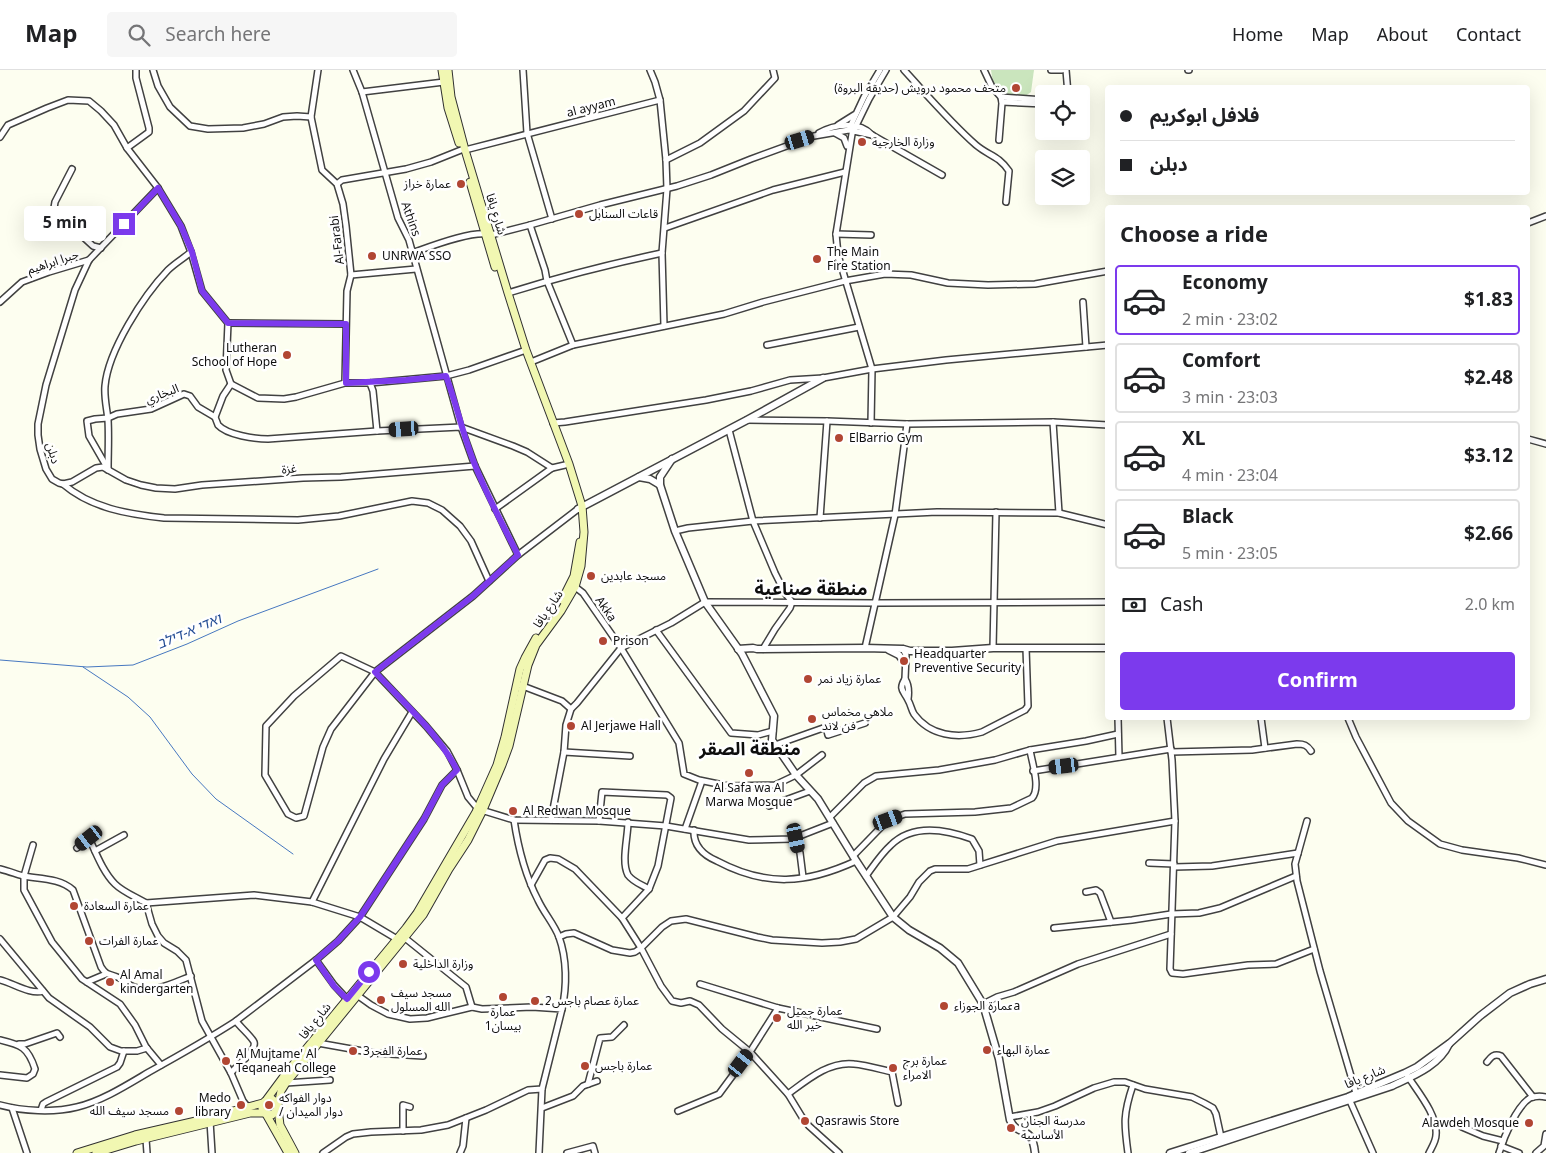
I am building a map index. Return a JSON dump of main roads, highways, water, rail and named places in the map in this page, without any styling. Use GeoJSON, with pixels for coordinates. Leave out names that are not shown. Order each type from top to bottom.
{"type":"FeatureCollection","features":[{"type":"Feature","properties":{"kind":"main road","name":"شارع يافا"},"geometry":{"type":"LineString","coordinates":[[442,70],[448,108],[463,150],[487,234],[524,351],[580,508]]}},
{"type":"Feature","properties":{"kind":"main road","name":"شارع يافا"},"geometry":{"type":"LineString","coordinates":[[448,70],[463,150]]}},
{"type":"Feature","properties":{"kind":"main road","name":"شارع يافا"},"geometry":{"type":"LineString","coordinates":[[278,1107],[281,1091],[286,1083],[422,915],[480,810],[502,765],[509,746],[519,685],[536,645],[560,611],[581,566],[584,549],[584,526],[568,464],[531,362],[524,351],[508,293],[487,234]]}},
{"type":"Feature","properties":{"kind":"main road","name":"شارع يافا"},"geometry":{"type":"LineString","coordinates":[[265,1101],[417,913],[480,810]]}},
{"type":"Feature","properties":{"kind":"main road"},"geometry":{"type":"LineString","coordinates":[[96,1153],[210,1121],[265,1101],[274,1100],[278,1107],[280,1125],[295,1153]]}},
{"type":"Feature","properties":{"kind":"main road"},"geometry":{"type":"LineString","coordinates":[[265,1101],[262,1108],[288,1153]]}},
{"type":"Feature","properties":{"kind":"main road"},"geometry":{"type":"LineString","coordinates":[[78,1153],[136,1135],[250,1113],[272,1115],[278,1107]]}},
{"type":"Feature","properties":{"kind":"waterway","name":"ואדי א-דילב"},"geometry":{"type":"LineString","coordinates":[[0,660],[87,667],[133,665],[187,644],[238,621],[378,569]]}},
{"type":"Feature","properties":{"kind":"waterway"},"geometry":{"type":"LineString","coordinates":[[83,667],[128,697],[150,717],[192,774],[216,799],[293,854]]}},
{"type":"Feature","properties":{"kind":"place","name":"متحف محمود درويش (حديقة البروة)"},"geometry":{"type":"Point","coordinates":[1016,88]}},
{"type":"Feature","properties":{"kind":"place","name":"وزارة الخارجية"},"geometry":{"type":"Point","coordinates":[862,142]}},
{"type":"Feature","properties":{"kind":"place","name":"عمارة خراز"},"geometry":{"type":"Point","coordinates":[461,184]}},
{"type":"Feature","properties":{"kind":"place","name":"قاعات السنابل"},"geometry":{"type":"Point","coordinates":[579,214]}},
{"type":"Feature","properties":{"kind":"place","name":"UNRWA SSO"},"geometry":{"type":"Point","coordinates":[372,256]}},
{"type":"Feature","properties":{"kind":"place","name":"The Main Fire Station"},"geometry":{"type":"Point","coordinates":[817,259]}},
{"type":"Feature","properties":{"kind":"place","name":"Lutheran School of Hope"},"geometry":{"type":"Point","coordinates":[287,355]}},
{"type":"Feature","properties":{"kind":"place","name":"ElBarrio Gym"},"geometry":{"type":"Point","coordinates":[839,438]}},
{"type":"Feature","properties":{"kind":"place","name":"مسجد عابدين"},"geometry":{"type":"Point","coordinates":[591,576]}},
{"type":"Feature","properties":{"kind":"place","name":"Prison"},"geometry":{"type":"Point","coordinates":[603,641]}},
{"type":"Feature","properties":{"kind":"place","name":"Headquarter Preventive Security"},"geometry":{"type":"Point","coordinates":[904,661]}},
{"type":"Feature","properties":{"kind":"place","name":"عمارة زياد نمر"},"geometry":{"type":"Point","coordinates":[808,679]}},
{"type":"Feature","properties":{"kind":"place","name":"ملاهي مخماس فن لاند"},"geometry":{"type":"Point","coordinates":[812,719]}},
{"type":"Feature","properties":{"kind":"place","name":"Al Jerjawe Hall"},"geometry":{"type":"Point","coordinates":[571,726]}},
{"type":"Feature","properties":{"kind":"place","name":"Al Safa wa Al Marwa Mosque"},"geometry":{"type":"Point","coordinates":[749,773]}},
{"type":"Feature","properties":{"kind":"place","name":"Al Redwan Mosque"},"geometry":{"type":"Point","coordinates":[513,811]}},
{"type":"Feature","properties":{"kind":"place","name":"عمارة السعادة"},"geometry":{"type":"Point","coordinates":[74,906]}},
{"type":"Feature","properties":{"kind":"place","name":"عمارة الفرات"},"geometry":{"type":"Point","coordinates":[89,941]}},
{"type":"Feature","properties":{"kind":"place","name":"وزارة الداخلية"},"geometry":{"type":"Point","coordinates":[403,964]}},
{"type":"Feature","properties":{"kind":"place","name":"Al Amal kindergarten"},"geometry":{"type":"Point","coordinates":[110,982]}},
{"type":"Feature","properties":{"kind":"place","name":"عمارة بيسان1"},"geometry":{"type":"Point","coordinates":[503,997]}},
{"type":"Feature","properties":{"kind":"place","name":"مسجد سيف الله المسلول"},"geometry":{"type":"Point","coordinates":[381,1000]}},
{"type":"Feature","properties":{"kind":"place","name":"عمارة عصام باجس2"},"geometry":{"type":"Point","coordinates":[535,1001]}},
{"type":"Feature","properties":{"kind":"place","name":"عمارة الجوزاءa"},"geometry":{"type":"Point","coordinates":[944,1006]}},
{"type":"Feature","properties":{"kind":"place","name":"عمارة جميل خير الله"},"geometry":{"type":"Point","coordinates":[777,1018]}},
{"type":"Feature","properties":{"kind":"place","name":"عمارة البهاء"},"geometry":{"type":"Point","coordinates":[987,1050]}},
{"type":"Feature","properties":{"kind":"place","name":"عمارة الفجر3"},"geometry":{"type":"Point","coordinates":[353,1051]}},
{"type":"Feature","properties":{"kind":"place","name":"Al Mujtame' Al Teqaneah College"},"geometry":{"type":"Point","coordinates":[226,1061]}},
{"type":"Feature","properties":{"kind":"place","name":"عمارة باجس"},"geometry":{"type":"Point","coordinates":[585,1066]}},
{"type":"Feature","properties":{"kind":"place","name":"عمارة برج الامراء"},"geometry":{"type":"Point","coordinates":[893,1068]}},
{"type":"Feature","properties":{"kind":"place","name":"Medo library"},"geometry":{"type":"Point","coordinates":[241,1105]}},
{"type":"Feature","properties":{"kind":"place","name":"دوار الفواكه / دوار الميدان"},"geometry":{"type":"Point","coordinates":[269,1105]}},
{"type":"Feature","properties":{"kind":"place","name":"مسجد سيف الله"},"geometry":{"type":"Point","coordinates":[179,1111]}},
{"type":"Feature","properties":{"kind":"place","name":"Qasrawis Store"},"geometry":{"type":"Point","coordinates":[805,1121]}},
{"type":"Feature","properties":{"kind":"place","name":"Alawdeh Mosque"},"geometry":{"type":"Point","coordinates":[1529,1123]}},
{"type":"Feature","properties":{"kind":"place","name":"مدرسة الجنان الأساسية"},"geometry":{"type":"Point","coordinates":[1011,1128]}},
{"type":"Feature","properties":{"kind":"district","name":"منطقة صناعية"},"geometry":{"type":"Point","coordinates":[811,589]}},
{"type":"Feature","properties":{"kind":"district","name":"منطقة الصقر"},"geometry":{"type":"Point","coordinates":[750,749]}}]}
